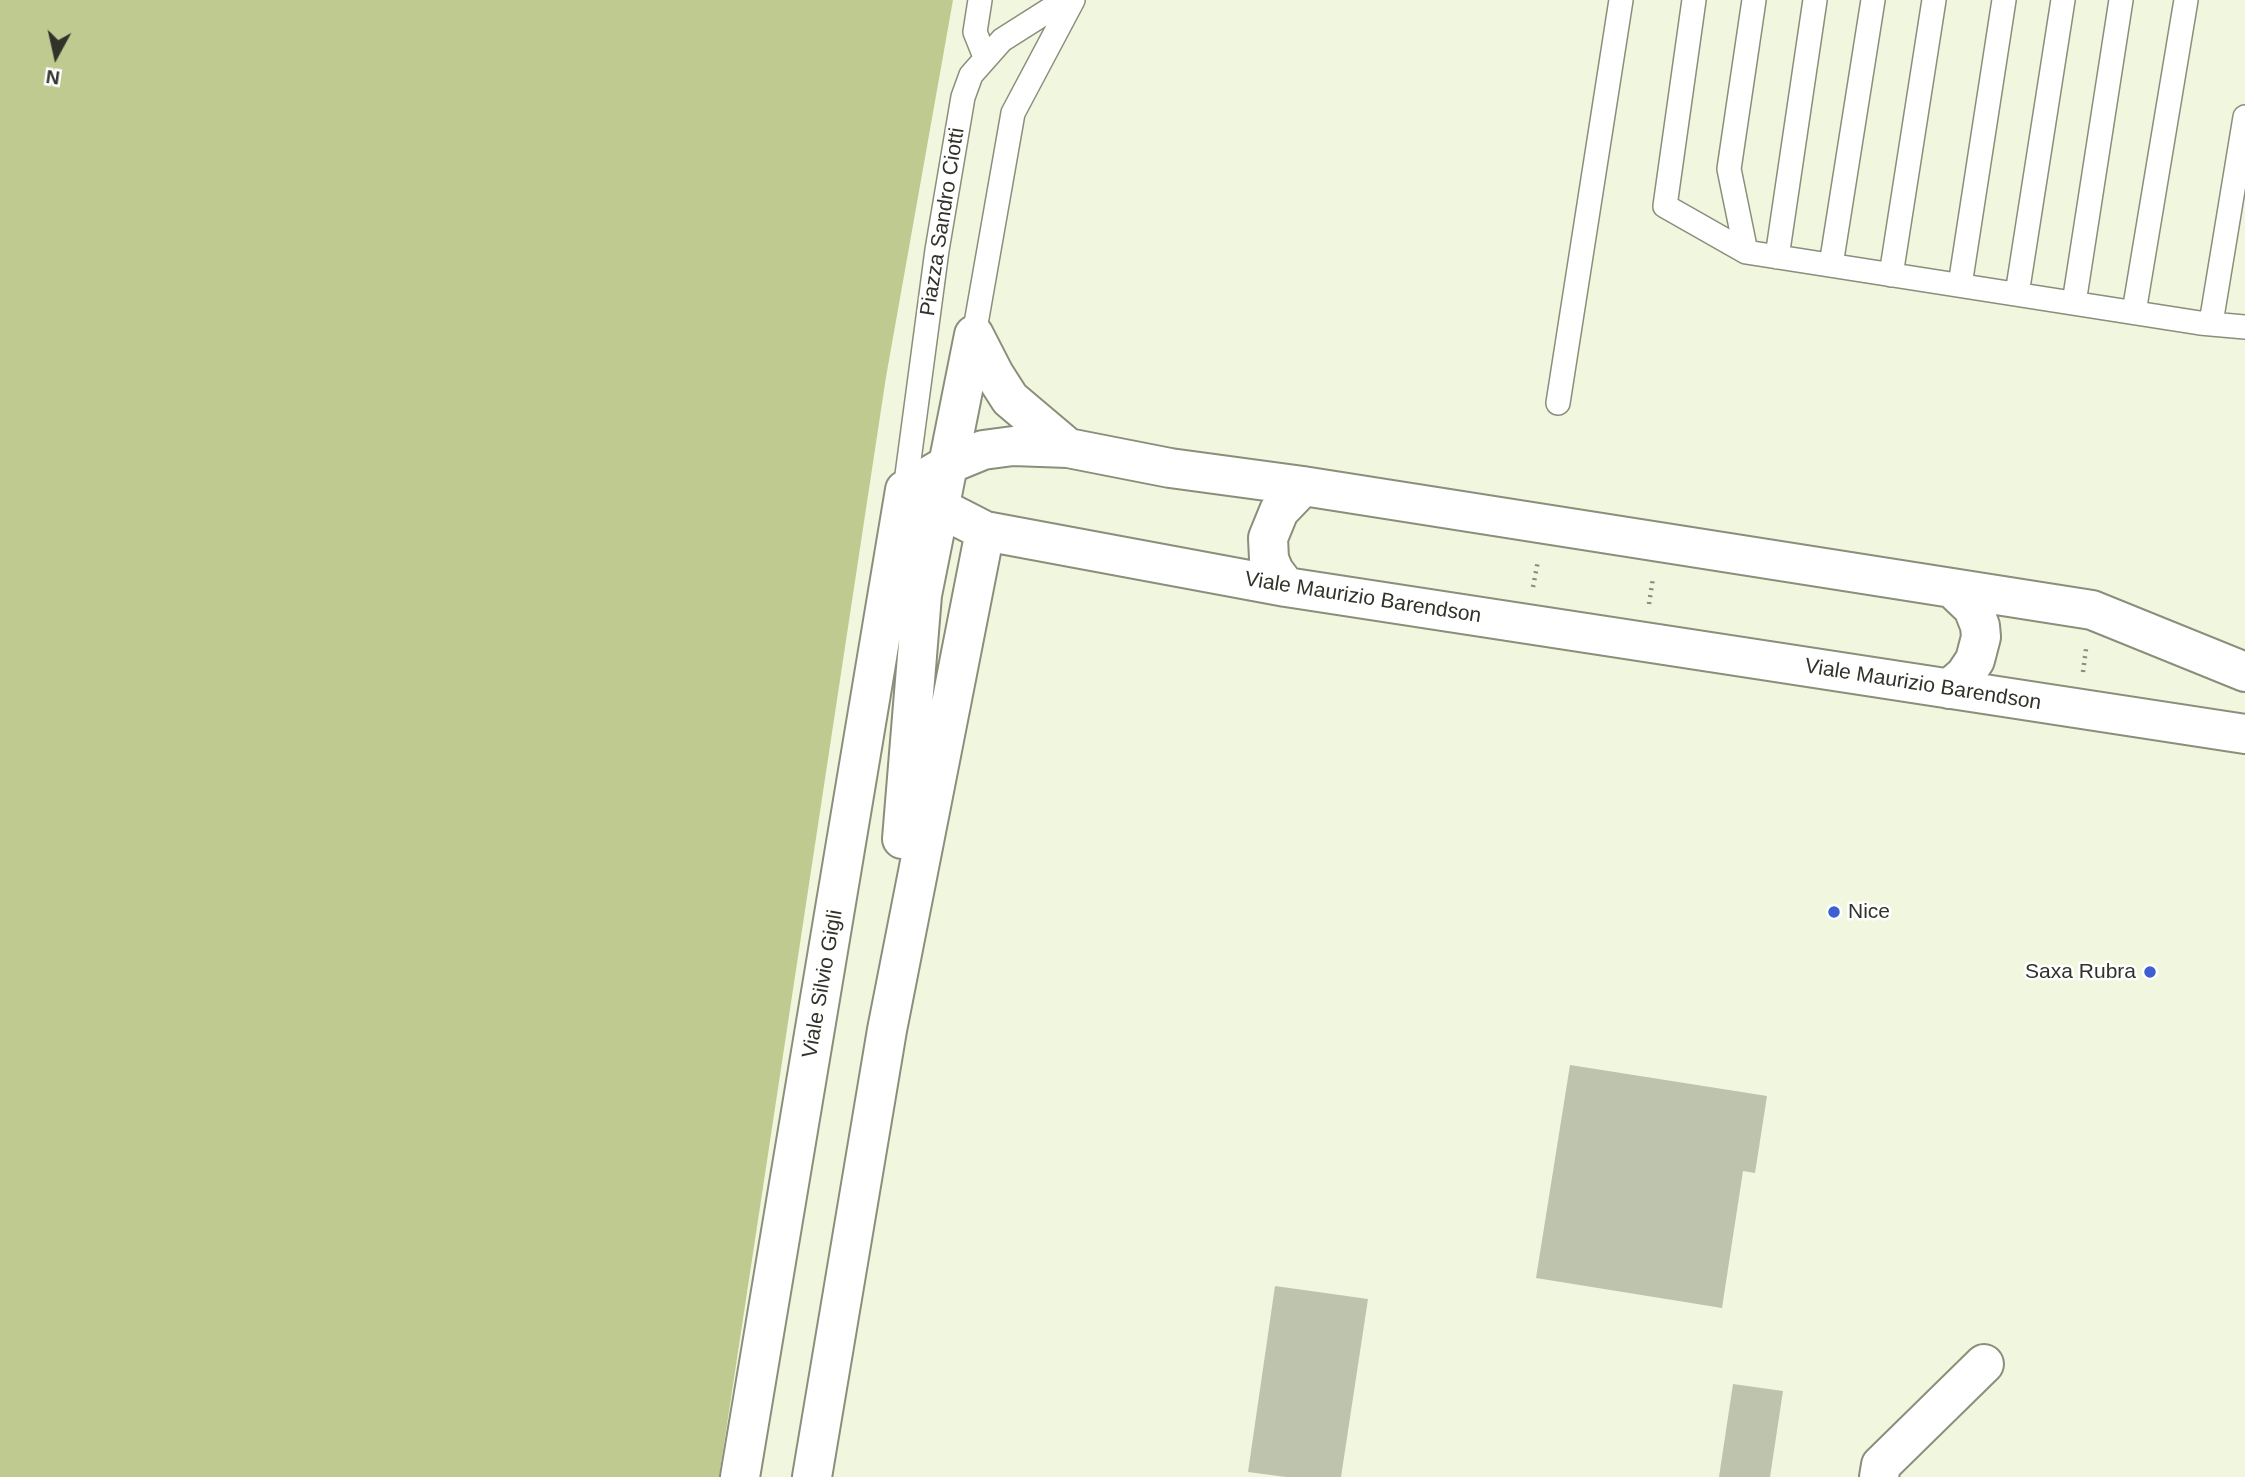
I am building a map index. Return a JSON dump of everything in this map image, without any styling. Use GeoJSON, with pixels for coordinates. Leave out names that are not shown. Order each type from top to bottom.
{"type":"FeatureCollection","features":[{"type":"Feature","properties":{"kind":"street"},"geometry":{"type":"LineString","coordinates":[[974,335],[1010,399],[1068,447]]}},
{"type":"Feature","properties":{"kind":"street"},"geometry":{"type":"LineString","coordinates":[[887,1030],[922,595],[974,335]]}},
{"type":"Feature","properties":{"kind":"street"},"geometry":{"type":"LineString","coordinates":[[905,490],[951,453],[1013,446],[1068,447],[1135,463],[1303,486],[1952,588],[2245,672]]}},
{"type":"Feature","properties":{"kind":"street"},"geometry":{"type":"LineString","coordinates":[[1286,587],[1269,559],[1268,538],[1279,511],[1303,486]]}},
{"type":"Feature","properties":{"kind":"street","name":"Viale Maurizio Barendson"},"geometry":{"type":"LineString","coordinates":[[905,490],[985,531],[1286,587],[2245,734]]}},
{"type":"Feature","properties":{"kind":"street","name":"Viale Silvio Gigli"},"geometry":{"type":"LineString","coordinates":[[740,1477],[905,490]]}},
{"type":"Feature","properties":{"kind":"street"},"geometry":{"type":"LineString","coordinates":[[812,1477],[887,1030],[985,531]]}},
{"type":"Feature","properties":{"kind":"street"},"geometry":{"type":"LineString","coordinates":[[1949,689],[1965,675],[1975,660],[1981,637],[1980,625],[1973,608],[1952,588]]}},
{"type":"Feature","properties":{"kind":"street"},"geometry":{"type":"LineString","coordinates":[[2090,626],[2245,643]]}},
{"type":"Feature","properties":{"kind":"street"},"geometry":{"type":"LineString","coordinates":[[1879,1477],[1881,1465],[1984,1364]]}},
{"type":"Feature","properties":{"kind":"lane"},"geometry":{"type":"LineString","coordinates":[[980,0],[975,32],[985,57]]}},
{"type":"Feature","properties":{"kind":"lane","name":"Piazza Sandro Ciotti"},"geometry":{"type":"LineString","coordinates":[[905,490],[937,250],[963,97],[971,75],[1002,40],[1065,0]]}},
{"type":"Feature","properties":{"kind":"lane"},"geometry":{"type":"LineString","coordinates":[[974,335],[1013,113],[1073,0]]}},
{"type":"Feature","properties":{"kind":"lane"},"geometry":{"type":"LineString","coordinates":[[1558,403],[1621,0]]}},
{"type":"Feature","properties":{"kind":"lane"},"geometry":{"type":"LineString","coordinates":[[1694,0],[1665,206],[1746,252],[2245,327]]}},
{"type":"Feature","properties":{"kind":"lane"},"geometry":{"type":"LineString","coordinates":[[1746,252],[1729,169],[1754,0]]}},
{"type":"Feature","properties":{"kind":"lane"},"geometry":{"type":"LineString","coordinates":[[1777,257],[1815,0]]}},
{"type":"Feature","properties":{"kind":"lane"},"geometry":{"type":"LineString","coordinates":[[1831,265],[1873,0]]}},
{"type":"Feature","properties":{"kind":"lane"},"geometry":{"type":"LineString","coordinates":[[1891,275],[1934,0]]}},
{"type":"Feature","properties":{"kind":"lane"},"geometry":{"type":"LineString","coordinates":[[1960,285],[2004,0]]}},
{"type":"Feature","properties":{"kind":"lane"},"geometry":{"type":"LineString","coordinates":[[2017,294],[2063,0]]}},
{"type":"Feature","properties":{"kind":"lane"},"geometry":{"type":"LineString","coordinates":[[2074,303],[2122,0]]}},
{"type":"Feature","properties":{"kind":"lane"},"geometry":{"type":"LineString","coordinates":[[2134,312],[2186,0]]}},
{"type":"Feature","properties":{"kind":"lane"},"geometry":{"type":"LineString","coordinates":[[2211,323],[2245,117]]}},
{"type":"Feature","properties":{"kind":"path"},"geometry":{"type":"LineString","coordinates":[[1533,589],[1540,550]]}},
{"type":"Feature","properties":{"kind":"path"},"geometry":{"type":"LineString","coordinates":[[1648,609],[1655,570]]}},
{"type":"Feature","properties":{"kind":"path"},"geometry":{"type":"LineString","coordinates":[[2082,678],[2090,626]]}},
{"type":"Feature","properties":{"kind":"green space"},"geometry":{"type":"Polygon","coordinates":[[[0,0],[953,0],[886,377],[719,1477],[0,1477],[0,0]]]}},
{"type":"Feature","properties":{"kind":"building"},"geometry":{"type":"Polygon","coordinates":[[[1570,1065],[1767,1096],[1755,1173],[1743,1171],[1722,1308],[1536,1278],[1570,1065]]]}},
{"type":"Feature","properties":{"kind":"building"},"geometry":{"type":"Polygon","coordinates":[[[1275,1286],[1368,1299],[1341,1477],[1286,1477],[1248,1472],[1275,1286]]]}},
{"type":"Feature","properties":{"kind":"building"},"geometry":{"type":"Polygon","coordinates":[[[1733,1384],[1783,1391],[1770,1477],[1719,1477],[1733,1384]]]}},
{"type":"Feature","properties":{"kind":"place","name":"Nice"},"geometry":{"type":"Point","coordinates":[1834,912]}},
{"type":"Feature","properties":{"kind":"place","name":"Saxa Rubra"},"geometry":{"type":"Point","coordinates":[2150,972]}}]}
